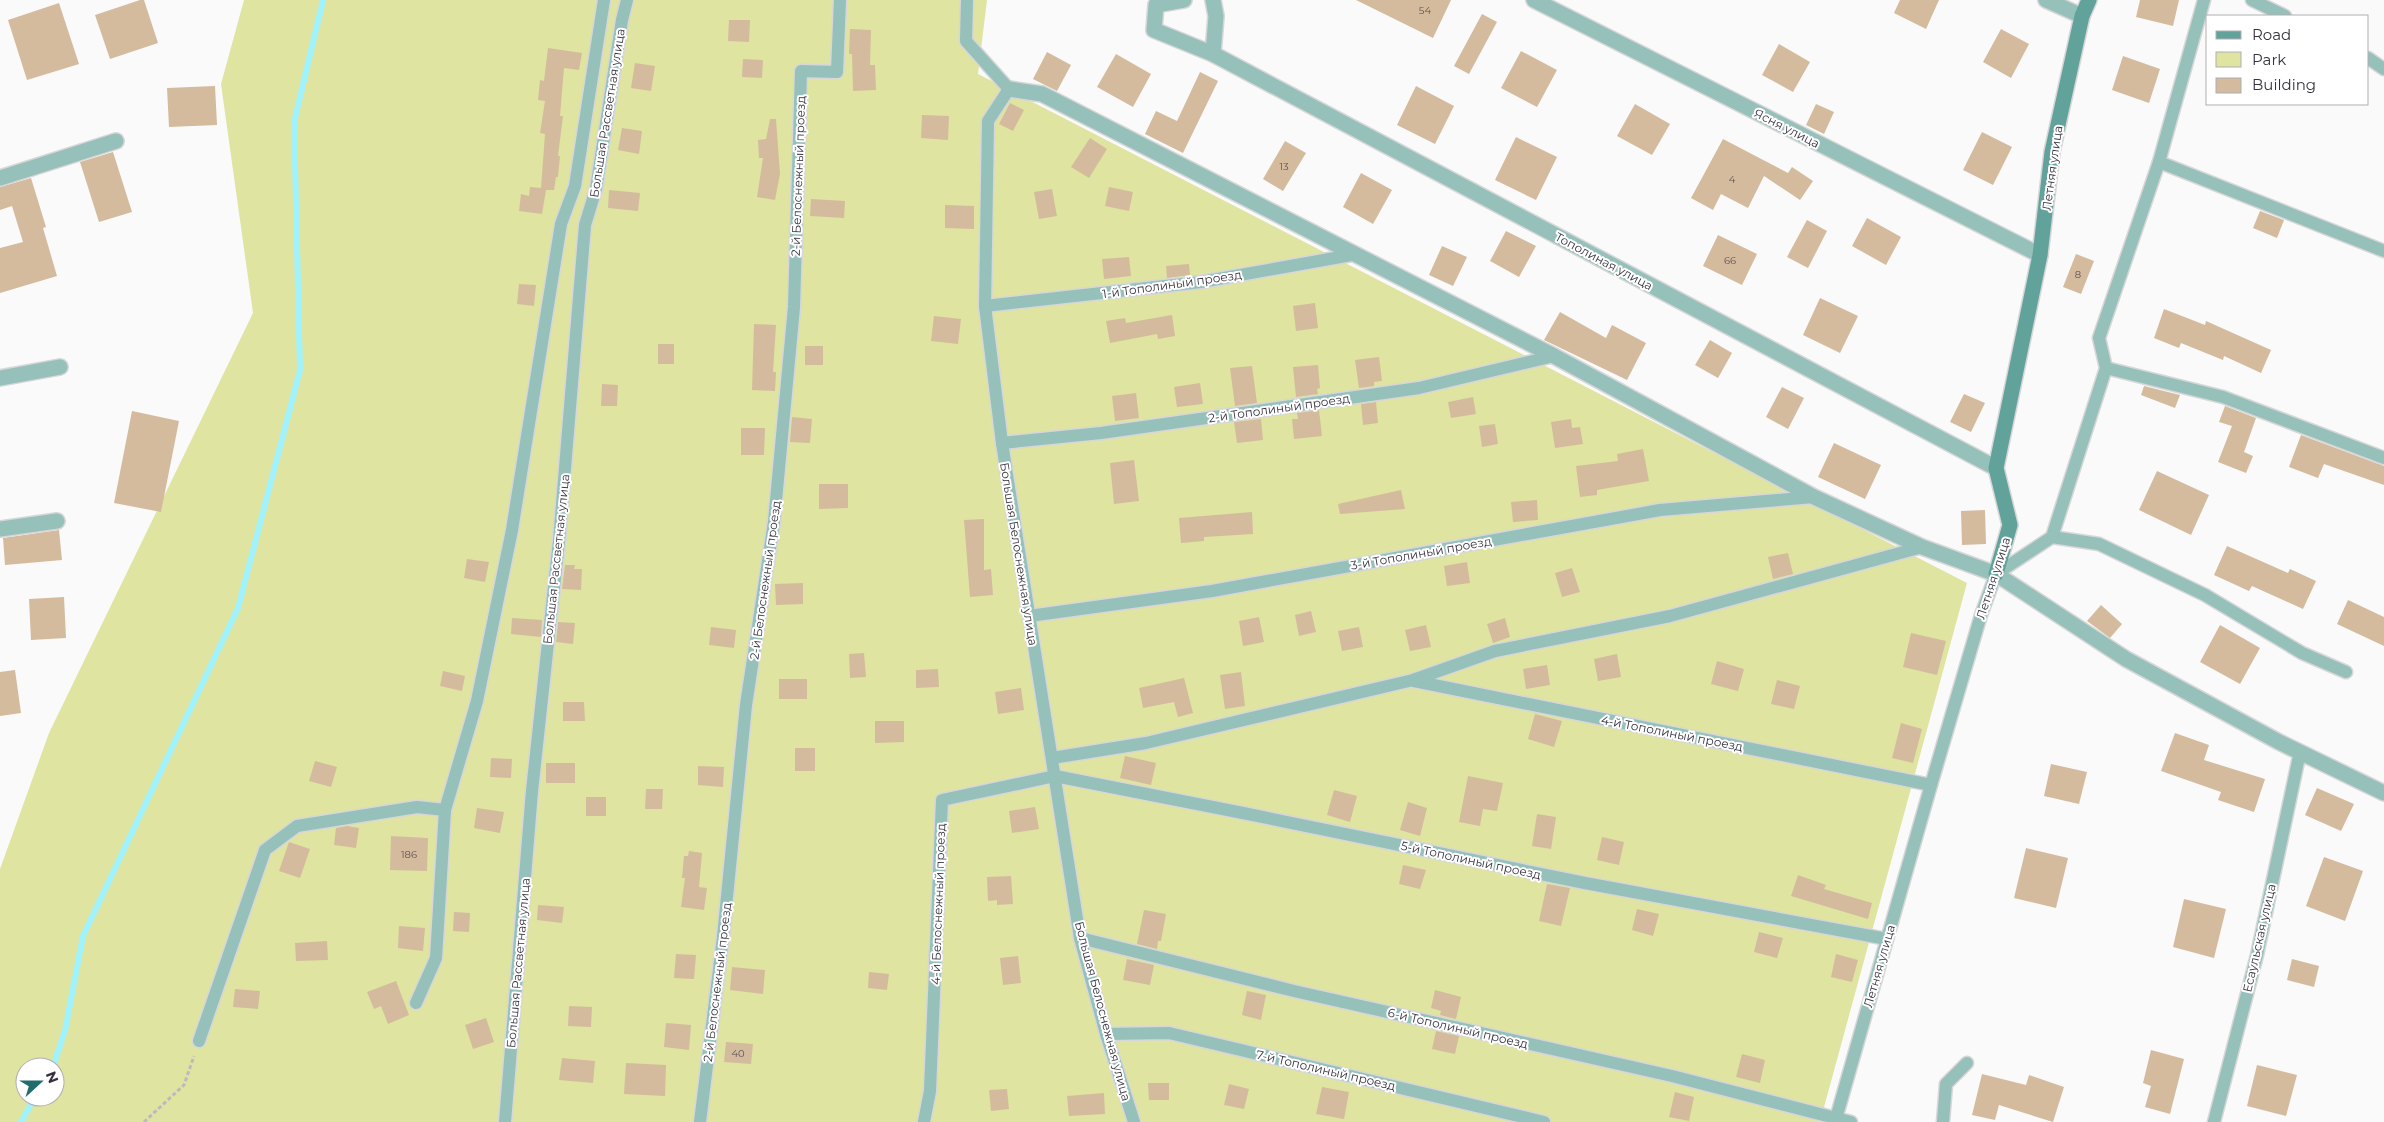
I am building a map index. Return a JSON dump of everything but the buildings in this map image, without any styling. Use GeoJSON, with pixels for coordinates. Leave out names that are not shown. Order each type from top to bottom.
{"type":"FeatureCollection","features":[{"type":"Feature","properties":{"kind":"street","name":"Тополиная улица"},"geometry":{"type":"LineString","coordinates":[[1184,0],[1156,5],[1154,30],[1213,54],[1996,468]]}},
{"type":"Feature","properties":{"kind":"street"},"geometry":{"type":"LineString","coordinates":[[1213,0],[1216,16],[1213,54]]}},
{"type":"Feature","properties":{"kind":"street","name":"Ясня улица"},"geometry":{"type":"LineString","coordinates":[[1534,0],[2040,255]]}},
{"type":"Feature","properties":{"kind":"street"},"geometry":{"type":"LineString","coordinates":[[2046,0],[2082,16]]}},
{"type":"Feature","properties":{"kind":"street","name":"Летняя улица"},"geometry":{"type":"LineString","coordinates":[[1996,574],[2010,525],[1996,468],[2040,255],[2052,152],[2082,16],[2089,0]]}},
{"type":"Feature","properties":{"kind":"street"},"geometry":{"type":"LineString","coordinates":[[1009,89],[1042,94],[1554,356],[1814,496],[1922,547],[1996,574],[2126,659],[2300,752],[2384,792]]}},
{"type":"Feature","properties":{"kind":"street"},"geometry":{"type":"LineString","coordinates":[[0,178],[116,142]]}},
{"type":"Feature","properties":{"kind":"street"},"geometry":{"type":"LineString","coordinates":[[0,378],[60,367]]}},
{"type":"Feature","properties":{"kind":"street"},"geometry":{"type":"LineString","coordinates":[[0,529],[57,522]]}},
{"type":"Feature","properties":{"kind":"lane"},"geometry":{"type":"LineString","coordinates":[[416,1003],[436,958],[445,810],[477,701],[512,530],[561,224],[575,186],[604,0]]}},
{"type":"Feature","properties":{"kind":"lane","name":"Большая Рассветная улица"},"geometry":{"type":"LineString","coordinates":[[505,1122],[532,791],[559,541],[585,225],[596,189],[622,20],[627,0]]}},
{"type":"Feature","properties":{"kind":"lane","name":"2-й Белоснежный проезд"},"geometry":{"type":"LineString","coordinates":[[700,1122],[723,937],[746,705],[774,522],[794,307],[801,71],[837,72],[840,0]]}},
{"type":"Feature","properties":{"kind":"lane"},"geometry":{"type":"LineString","coordinates":[[967,0],[966,41],[1009,89]]}},
{"type":"Feature","properties":{"kind":"lane"},"geometry":{"type":"LineString","coordinates":[[1996,574],[2052,537],[2106,368],[2099,338],[2159,162],[2204,0]]}},
{"type":"Feature","properties":{"kind":"lane"},"geometry":{"type":"LineString","coordinates":[[2252,0],[2283,15]]}},
{"type":"Feature","properties":{"kind":"lane"},"geometry":{"type":"LineString","coordinates":[[2369,59],[2384,69]]}},
{"type":"Feature","properties":{"kind":"lane","name":"Большая Белоснежная улица"},"geometry":{"type":"LineString","coordinates":[[1009,89],[988,121],[985,306],[1002,444],[1080,938],[1106,1034],[1134,1122]]}},
{"type":"Feature","properties":{"kind":"lane"},"geometry":{"type":"LineString","coordinates":[[2159,162],[2384,251]]}},
{"type":"Feature","properties":{"kind":"lane"},"geometry":{"type":"LineString","coordinates":[[575,186],[596,189]]}},
{"type":"Feature","properties":{"kind":"lane","name":"1-й Тополиный проезд"},"geometry":{"type":"LineString","coordinates":[[985,306],[1202,282],[1357,254]]}},
{"type":"Feature","properties":{"kind":"lane","name":"2-й Тополиный проезд"},"geometry":{"type":"LineString","coordinates":[[1002,444],[1101,433],[1419,388],[1554,356]]}},
{"type":"Feature","properties":{"kind":"lane"},"geometry":{"type":"LineString","coordinates":[[2106,368],[2223,396],[2384,458]]}},
{"type":"Feature","properties":{"kind":"lane","name":"3-й Тополиный проезд"},"geometry":{"type":"LineString","coordinates":[[1029,616],[1212,591],[1660,510],[1814,496]]}},
{"type":"Feature","properties":{"kind":"lane"},"geometry":{"type":"LineString","coordinates":[[2052,537],[2099,544],[2205,595],[2302,653],[2346,672]]}},
{"type":"Feature","properties":{"kind":"lane"},"geometry":{"type":"LineString","coordinates":[[1052,758],[1146,743],[1413,680],[1495,651],[1670,616],[1922,547]]}},
{"type":"Feature","properties":{"kind":"lane","name":"Летняя улица"},"geometry":{"type":"LineString","coordinates":[[1836,1120],[1931,785],[1981,615],[1996,574]]}},
{"type":"Feature","properties":{"kind":"lane","name":"4-й Тополиный проезд"},"geometry":{"type":"LineString","coordinates":[[1413,680],[1931,785]]}},
{"type":"Feature","properties":{"kind":"lane","name":"Есаульская улица"},"geometry":{"type":"LineString","coordinates":[[2214,1122],[2257,955],[2300,752]]}},
{"type":"Feature","properties":{"kind":"lane","name":"5-й Тополиный проезд"},"geometry":{"type":"LineString","coordinates":[[1055,776],[1244,812],[1585,883],[1887,939]]}},
{"type":"Feature","properties":{"kind":"lane","name":"4-й Белоснежный проезд"},"geometry":{"type":"LineString","coordinates":[[924,1122],[930,1091],[942,800],[1055,776]]}},
{"type":"Feature","properties":{"kind":"lane"},"geometry":{"type":"LineString","coordinates":[[199,1041],[265,850],[297,826],[417,807],[445,810]]}},
{"type":"Feature","properties":{"kind":"lane","name":"6-й Тополиный проезд"},"geometry":{"type":"LineString","coordinates":[[1080,938],[1303,993],[1672,1076],[1836,1120],[1851,1122]]}},
{"type":"Feature","properties":{"kind":"lane","name":"7-й Тополиный проезд"},"geometry":{"type":"LineString","coordinates":[[1106,1034],[1169,1033],[1544,1122]]}},
{"type":"Feature","properties":{"kind":"lane"},"geometry":{"type":"LineString","coordinates":[[1943,1122],[1946,1084],[1967,1062]]}},
{"type":"Feature","properties":{"kind":"path"},"geometry":{"type":"LineString","coordinates":[[144,1122],[184,1085],[199,1041]]}},
{"type":"Feature","properties":{"kind":"green space"},"geometry":{"type":"Polygon","coordinates":[[[244,0],[987,0],[978,74],[1967,583],[1820,1122],[0,1122],[0,869],[49,733],[253,313],[221,84],[244,0]]]}},
{"type":"Feature","properties":{"kind":"waterway"},"geometry":{"type":"LineString","coordinates":[[56,1057],[65,1030],[83,936],[238,608],[300,370],[294,122],[323,0]]}},
{"type":"Feature","properties":{"kind":"waterway"},"geometry":{"type":"LineString","coordinates":[[21,1122],[29,1107]]}}]}
